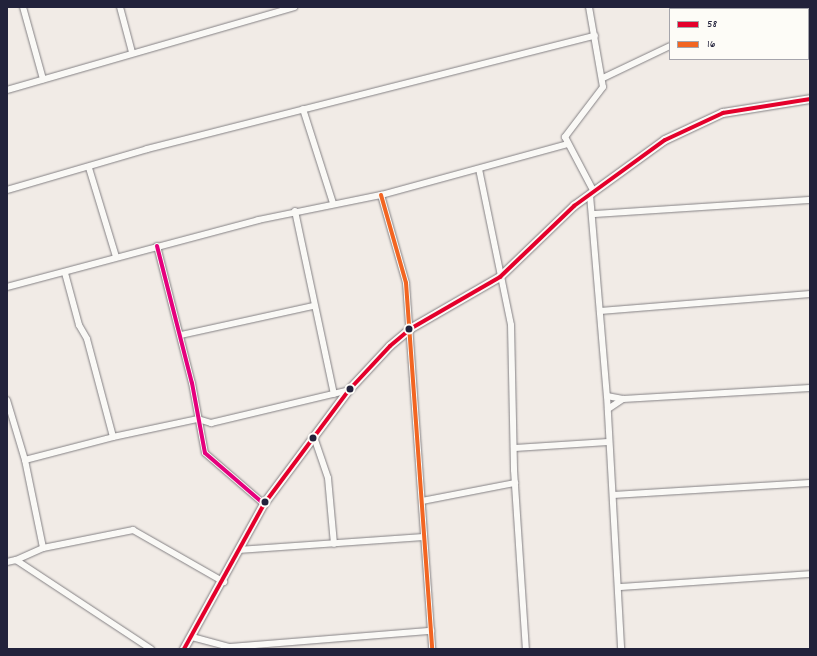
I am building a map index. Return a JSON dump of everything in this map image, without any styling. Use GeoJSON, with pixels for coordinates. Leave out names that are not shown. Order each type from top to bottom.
{"type":"FeatureCollection","features":[{"type":"Feature","properties":{"kind":"street"},"geometry":{"type":"LineString","coordinates":[[23,7],[43,79]]}},
{"type":"Feature","properties":{"kind":"street"},"geometry":{"type":"LineString","coordinates":[[120,7],[132,52]]}},
{"type":"Feature","properties":{"kind":"street"},"geometry":{"type":"LineString","coordinates":[[7,90],[132,52],[294,7]]}},
{"type":"Feature","properties":{"kind":"street"},"geometry":{"type":"LineString","coordinates":[[589,7],[603,78],[600,93],[568,131],[567,144],[592,194],[620,587],[621,649]]}},
{"type":"Feature","properties":{"kind":"street"},"geometry":{"type":"LineString","coordinates":[[7,190],[303,109],[595,36]]}},
{"type":"Feature","properties":{"kind":"street"},"geometry":{"type":"LineString","coordinates":[[603,78],[669,46]]}},
{"type":"Feature","properties":{"kind":"street"},"geometry":{"type":"LineString","coordinates":[[184,649],[224,582],[238,550],[264,504],[349,390],[376,358],[410,329],[500,277],[592,194],[665,140],[708,118],[751,107],[810,99]]}},
{"type":"Feature","properties":{"kind":"street"},"geometry":{"type":"LineString","coordinates":[[303,109],[333,203]]}},
{"type":"Feature","properties":{"kind":"street"},"geometry":{"type":"LineString","coordinates":[[7,287],[64,273],[157,246],[295,211],[333,203],[381,196],[567,144]]}},
{"type":"Feature","properties":{"kind":"street"},"geometry":{"type":"LineString","coordinates":[[89,168],[116,257]]}},
{"type":"Feature","properties":{"kind":"street"},"geometry":{"type":"LineString","coordinates":[[479,169],[511,325],[515,483],[526,649]]}},
{"type":"Feature","properties":{"kind":"street"},"geometry":{"type":"LineString","coordinates":[[381,196],[406,283],[432,649]]}},
{"type":"Feature","properties":{"kind":"street"},"geometry":{"type":"LineString","coordinates":[[594,214],[810,200]]}},
{"type":"Feature","properties":{"kind":"street"},"geometry":{"type":"LineString","coordinates":[[295,211],[313,306],[334,394]]}},
{"type":"Feature","properties":{"kind":"street"},"geometry":{"type":"LineString","coordinates":[[157,246],[181,335],[198,420],[209,459],[264,504]]}},
{"type":"Feature","properties":{"kind":"street"},"geometry":{"type":"LineString","coordinates":[[64,273],[79,325],[87,339],[113,437]]}},
{"type":"Feature","properties":{"kind":"street"},"geometry":{"type":"LineString","coordinates":[[600,311],[810,294]]}},
{"type":"Feature","properties":{"kind":"street"},"geometry":{"type":"LineString","coordinates":[[181,335],[313,306]]}},
{"type":"Feature","properties":{"kind":"street"},"geometry":{"type":"LineString","coordinates":[[607,396],[623,399],[810,388]]}},
{"type":"Feature","properties":{"kind":"street"},"geometry":{"type":"LineString","coordinates":[[25,460],[113,437],[198,420],[211,423],[349,390]]}},
{"type":"Feature","properties":{"kind":"street"},"geometry":{"type":"LineString","coordinates":[[608,409],[623,399]]}},
{"type":"Feature","properties":{"kind":"street"},"geometry":{"type":"LineString","coordinates":[[7,400],[25,460],[43,548]]}},
{"type":"Feature","properties":{"kind":"street"},"geometry":{"type":"LineString","coordinates":[[314,437],[328,478],[334,544]]}},
{"type":"Feature","properties":{"kind":"street"},"geometry":{"type":"LineString","coordinates":[[514,448],[609,442]]}},
{"type":"Feature","properties":{"kind":"street"},"geometry":{"type":"LineString","coordinates":[[422,501],[515,483]]}},
{"type":"Feature","properties":{"kind":"street"},"geometry":{"type":"LineString","coordinates":[[613,495],[810,483]]}},
{"type":"Feature","properties":{"kind":"street"},"geometry":{"type":"LineString","coordinates":[[7,562],[16,560],[43,548],[133,530],[224,582]]}},
{"type":"Feature","properties":{"kind":"street"},"geometry":{"type":"LineString","coordinates":[[238,550],[424,537]]}},
{"type":"Feature","properties":{"kind":"street"},"geometry":{"type":"LineString","coordinates":[[16,560],[151,649]]}},
{"type":"Feature","properties":{"kind":"street"},"geometry":{"type":"LineString","coordinates":[[620,587],[810,574]]}},
{"type":"Feature","properties":{"kind":"street"},"geometry":{"type":"LineString","coordinates":[[192,637],[230,647],[431,631]]}},
{"type":"Feature","properties":{"kind":"transit line","name":"58"},"geometry":{"type":"LineString","coordinates":[[184,649],[264,504],[349,390],[390,346],[410,329],[500,277],[574,206],[665,140],[723,113],[810,99]]}},
{"type":"Feature","properties":{"kind":"transit line","name":"16"},"geometry":{"type":"LineString","coordinates":[[381,195],[406,283],[432,649]]}},
{"type":"Feature","properties":{"kind":"transit line"},"geometry":{"type":"LineString","coordinates":[[157,246],[192,383],[205,453],[264,504]]}}]}
